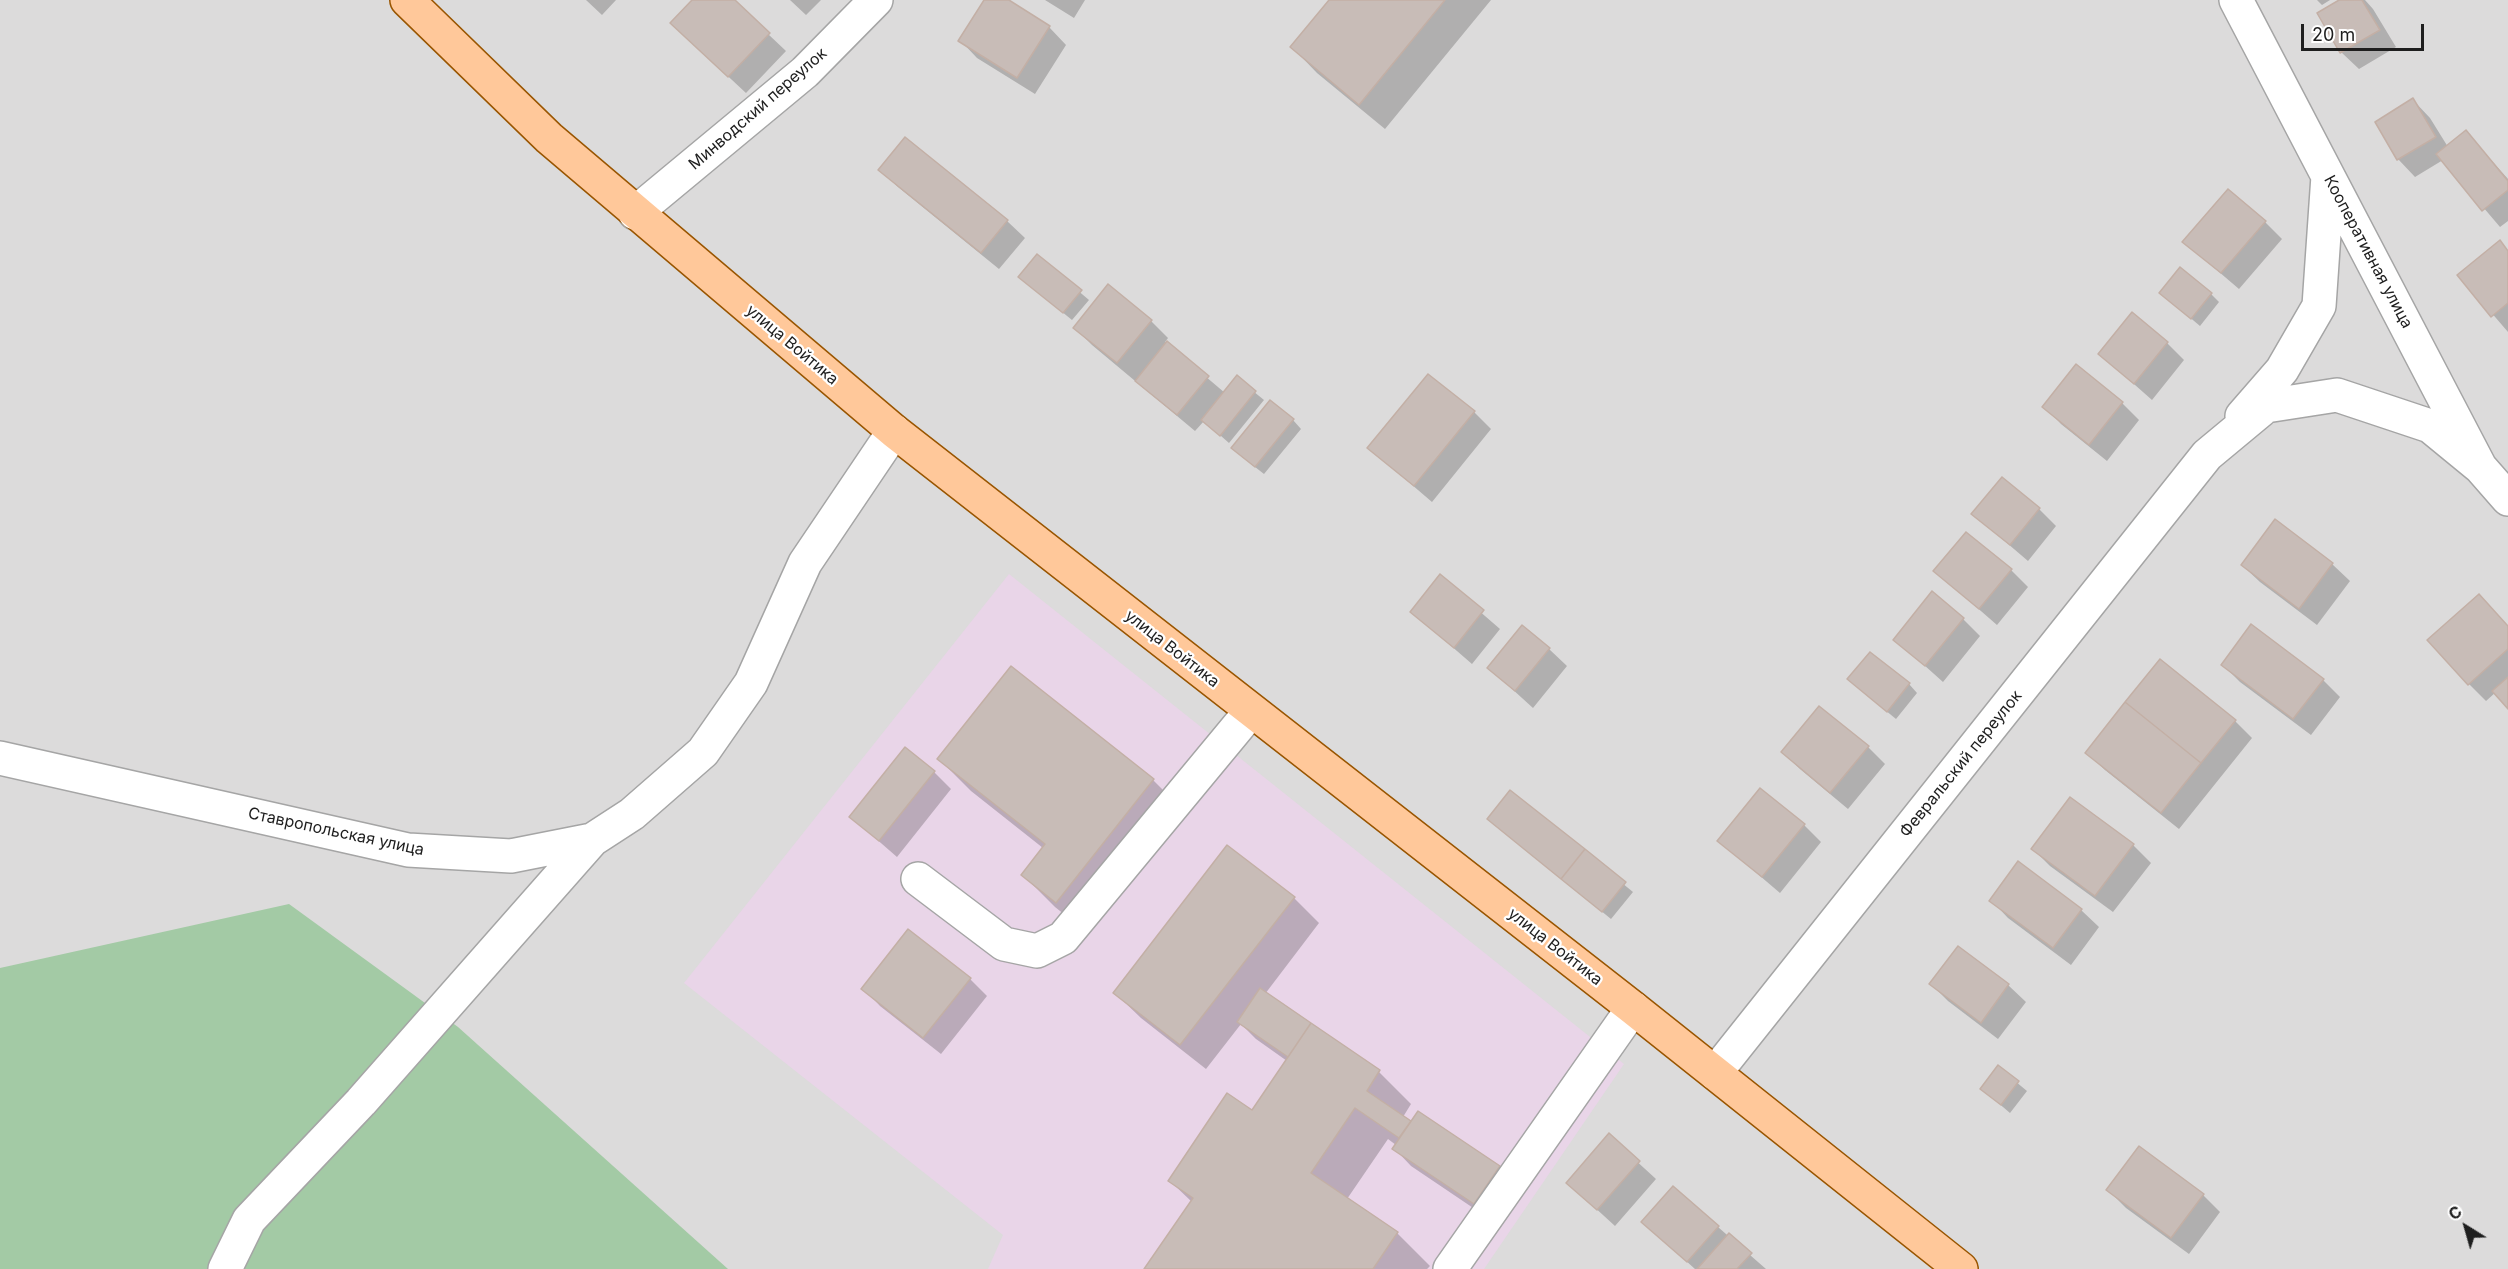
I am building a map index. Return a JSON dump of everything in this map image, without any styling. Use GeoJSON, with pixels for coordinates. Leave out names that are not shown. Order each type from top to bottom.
{"type":"FeatureCollection","features":[{"type":"Feature","properties":{"kind":"main road","name":"улица Войтика"},"geometry":{"type":"LineString","coordinates":[[407,0],[549,138],[894,431],[1633,1008],[1960,1269]]}},
{"type":"Feature","properties":{"kind":"street","name":"Минводский переулок"},"geometry":{"type":"LineString","coordinates":[[635,213],[805,72],[876,0]]}},
{"type":"Feature","properties":{"kind":"street","name":"Кооперативная улица"},"geometry":{"type":"LineString","coordinates":[[2236,0],[2481,467],[2508,499]]}},
{"type":"Feature","properties":{"kind":"street","name":"Февральский переулок"},"geometry":{"type":"LineString","coordinates":[[1715,1073],[2207,455],[2282,370],[2319,306],[2328,176]]}},
{"type":"Feature","properties":{"kind":"street","name":"Февральский переулок"},"geometry":{"type":"LineString","coordinates":[[2207,455],[2266,406],[2337,395],[2430,426],[2481,467]]}},
{"type":"Feature","properties":{"kind":"street","name":"Ставропольская улица"},"geometry":{"type":"LineString","coordinates":[[0,758],[408,850],[511,856],[592,840],[632,814],[703,752],[751,683],[805,563],[894,431]]}},
{"type":"Feature","properties":{"kind":"street"},"geometry":{"type":"LineString","coordinates":[[918,879],[1004,944],[1037,951],[1063,939],[1251,711]]}},
{"type":"Feature","properties":{"kind":"street"},"geometry":{"type":"LineString","coordinates":[[225,1269],[249,1220],[361,1102],[592,840]]}},
{"type":"Feature","properties":{"kind":"street"},"geometry":{"type":"LineString","coordinates":[[1450,1269],[1633,1008]]}},
{"type":"Feature","properties":{"kind":"shaded area"},"geometry":{"type":"Polygon","coordinates":[[[0,0],[2508,0],[2508,1269],[0,1269],[0,0]]]}},
{"type":"Feature","properties":{"kind":"shaded area"},"geometry":{"type":"Polygon","coordinates":[[[1009,574],[1624,1064],[1484,1269],[988,1269],[1003,1235],[684,983],[1009,574]]]}},
{"type":"Feature","properties":{"kind":"green space"},"geometry":{"type":"Polygon","coordinates":[[[289,904],[458,1027],[728,1269],[0,1269],[0,968],[289,904]]]}},
{"type":"Feature","properties":{"kind":"building"},"geometry":{"type":"Polygon","coordinates":[[[692,0],[735,0],[770,33],[728,77],[670,23],[692,0]]]}},
{"type":"Feature","properties":{"kind":"building"},"geometry":{"type":"Polygon","coordinates":[[[984,0],[1009,0],[1050,26],[1017,78],[958,41],[984,0]]]}},
{"type":"Feature","properties":{"kind":"building"},"geometry":{"type":"Polygon","coordinates":[[[1329,0],[1445,0],[1359,105],[1290,47],[1329,0]]]}},
{"type":"Feature","properties":{"kind":"building"},"geometry":{"type":"Polygon","coordinates":[[[2339,0],[2362,0],[2380,30],[2340,53],[2317,13],[2339,0]]]}},
{"type":"Feature","properties":{"kind":"building"},"geometry":{"type":"Polygon","coordinates":[[[2413,98],[2436,137],[2397,160],[2375,122],[2413,98]]]}},
{"type":"Feature","properties":{"kind":"building"},"geometry":{"type":"Polygon","coordinates":[[[2466,130],[2508,181],[2508,190],[2482,211],[2436,154],[2466,130]]]}},
{"type":"Feature","properties":{"kind":"building"},"geometry":{"type":"Polygon","coordinates":[[[905,137],[1008,220],[981,253],[878,170],[905,137]]]}},
{"type":"Feature","properties":{"kind":"building"},"geometry":{"type":"Polygon","coordinates":[[[2228,189],[2266,221],[2221,273],[2182,242],[2228,189]]]}},
{"type":"Feature","properties":{"kind":"building"},"geometry":{"type":"Polygon","coordinates":[[[2500,240],[2508,251],[2508,303],[2491,317],[2457,275],[2500,240]]]}},
{"type":"Feature","properties":{"kind":"building"},"geometry":{"type":"Polygon","coordinates":[[[1037,254],[1082,290],[1063,313],[1018,277],[1037,254]]]}},
{"type":"Feature","properties":{"kind":"building"},"geometry":{"type":"Polygon","coordinates":[[[2180,267],[2212,293],[2191,319],[2159,293],[2180,267]]]}},
{"type":"Feature","properties":{"kind":"building"},"geometry":{"type":"Polygon","coordinates":[[[1108,284],[1152,320],[1117,363],[1073,328],[1108,284]]]}},
{"type":"Feature","properties":{"kind":"building"},"geometry":{"type":"Polygon","coordinates":[[[2132,312],[2168,342],[2134,384],[2098,354],[2132,312]]]}},
{"type":"Feature","properties":{"kind":"building"},"geometry":{"type":"Polygon","coordinates":[[[1167,341],[1209,376],[1177,415],[1135,381],[1167,341]]]}},
{"type":"Feature","properties":{"kind":"building"},"geometry":{"type":"Polygon","coordinates":[[[2076,364],[2123,402],[2089,445],[2042,407],[2076,364]]]}},
{"type":"Feature","properties":{"kind":"building"},"geometry":{"type":"Polygon","coordinates":[[[1428,374],[1475,411],[1414,486],[1367,448],[1428,374]]]}},
{"type":"Feature","properties":{"kind":"building"},"geometry":{"type":"Polygon","coordinates":[[[1237,375],[1256,391],[1220,436],[1201,420],[1237,375]]]}},
{"type":"Feature","properties":{"kind":"building"},"geometry":{"type":"Polygon","coordinates":[[[1270,400],[1294,419],[1255,467],[1231,448],[1270,400]]]}},
{"type":"Feature","properties":{"kind":"building"},"geometry":{"type":"Polygon","coordinates":[[[2002,477],[2040,508],[2010,545],[1971,514],[2002,477]]]}},
{"type":"Feature","properties":{"kind":"building"},"geometry":{"type":"Polygon","coordinates":[[[2275,519],[2333,563],[2299,609],[2241,565],[2275,519]]]}},
{"type":"Feature","properties":{"kind":"building"},"geometry":{"type":"Polygon","coordinates":[[[1966,532],[2012,569],[1979,609],[1933,571],[1966,532]]]}},
{"type":"Feature","properties":{"kind":"building"},"geometry":{"type":"Polygon","coordinates":[[[1440,574],[1484,610],[1454,648],[1410,612],[1440,574]]]}},
{"type":"Feature","properties":{"kind":"building"},"geometry":{"type":"Polygon","coordinates":[[[1932,591],[1964,618],[1925,666],[1893,640],[1932,591]]]}},
{"type":"Feature","properties":{"kind":"building"},"geometry":{"type":"Polygon","coordinates":[[[2479,594],[2508,626],[2508,649],[2468,685],[2427,640],[2479,594]]]}},
{"type":"Feature","properties":{"kind":"building"},"geometry":{"type":"Polygon","coordinates":[[[2251,624],[2324,679],[2293,719],[2221,665],[2251,624]]]}},
{"type":"Feature","properties":{"kind":"building"},"geometry":{"type":"Polygon","coordinates":[[[1522,625],[1550,648],[1515,691],[1487,668],[1522,625]]]}},
{"type":"Feature","properties":{"kind":"building"},"geometry":{"type":"Polygon","coordinates":[[[1870,652],[1910,683],[1887,712],[1847,679],[1870,652]]]}},
{"type":"Feature","properties":{"kind":"building"},"geometry":{"type":"Polygon","coordinates":[[[2160,659],[2236,720],[2201,763],[2125,702],[2160,659]]]}},
{"type":"Feature","properties":{"kind":"building"},"geometry":{"type":"Polygon","coordinates":[[[1011,666],[1154,779],[1056,903],[1021,875],[1045,844],[937,759],[1011,666]]]}},
{"type":"Feature","properties":{"kind":"building"},"geometry":{"type":"Polygon","coordinates":[[[2508,677],[2508,709],[2492,691],[2508,677]]]}},
{"type":"Feature","properties":{"kind":"building"},"geometry":{"type":"Polygon","coordinates":[[[2125,702],[2201,763],[2161,813],[2085,753],[2125,702]]]}},
{"type":"Feature","properties":{"kind":"building"},"geometry":{"type":"Polygon","coordinates":[[[1819,706],[1869,746],[1830,793],[1781,752],[1819,706]]]}},
{"type":"Feature","properties":{"kind":"building"},"geometry":{"type":"Polygon","coordinates":[[[905,747],[935,771],[879,841],[849,817],[905,747]]]}},
{"type":"Feature","properties":{"kind":"building"},"geometry":{"type":"Polygon","coordinates":[[[1760,788],[1805,824],[1762,877],[1717,841],[1760,788]]]}},
{"type":"Feature","properties":{"kind":"building"},"geometry":{"type":"Polygon","coordinates":[[[1510,790],[1585,849],[1561,879],[1487,819],[1510,790]]]}},
{"type":"Feature","properties":{"kind":"building"},"geometry":{"type":"Polygon","coordinates":[[[2070,797],[2134,844],[2095,896],[2031,849],[2070,797]]]}},
{"type":"Feature","properties":{"kind":"building"},"geometry":{"type":"Polygon","coordinates":[[[1227,845],[1295,897],[1180,1045],[1113,993],[1227,845]]]}},
{"type":"Feature","properties":{"kind":"building"},"geometry":{"type":"Polygon","coordinates":[[[1585,849],[1626,882],[1602,912],[1561,879],[1585,849]]]}},
{"type":"Feature","properties":{"kind":"building"},"geometry":{"type":"Polygon","coordinates":[[[2018,861],[2082,909],[2053,948],[1989,901],[2018,861]]]}},
{"type":"Feature","properties":{"kind":"building"},"geometry":{"type":"Polygon","coordinates":[[[908,929],[971,978],[923,1038],[861,989],[908,929]]]}},
{"type":"Feature","properties":{"kind":"building"},"geometry":{"type":"Polygon","coordinates":[[[1958,946],[2009,984],[1981,1023],[1929,984],[1958,946]]]}},
{"type":"Feature","properties":{"kind":"building"},"geometry":{"type":"Polygon","coordinates":[[[1260,988],[1311,1023],[1288,1057],[1237,1022],[1260,988]]]}},
{"type":"Feature","properties":{"kind":"building"},"geometry":{"type":"Polygon","coordinates":[[[1311,1023],[1380,1070],[1367,1091],[1411,1121],[1399,1138],[1355,1108],[1311,1173],[1398,1232],[1373,1269],[1144,1269],[1193,1198],[1168,1181],[1227,1093],[1252,1110],[1311,1023]]]}},
{"type":"Feature","properties":{"kind":"building"},"geometry":{"type":"Polygon","coordinates":[[[1998,1065],[2019,1081],[2001,1105],[1980,1089],[1998,1065]]]}},
{"type":"Feature","properties":{"kind":"building"},"geometry":{"type":"Polygon","coordinates":[[[1418,1111],[1500,1166],[1474,1204],[1392,1149],[1418,1111]]]}},
{"type":"Feature","properties":{"kind":"building"},"geometry":{"type":"Polygon","coordinates":[[[1609,1133],[1640,1161],[1597,1210],[1566,1183],[1609,1133]]]}},
{"type":"Feature","properties":{"kind":"building"},"geometry":{"type":"Polygon","coordinates":[[[2139,1146],[2204,1194],[2171,1238],[2106,1190],[2139,1146]]]}},
{"type":"Feature","properties":{"kind":"building"},"geometry":{"type":"Polygon","coordinates":[[[1673,1186],[1719,1226],[1687,1262],[1641,1222],[1673,1186]]]}},
{"type":"Feature","properties":{"kind":"building"},"geometry":{"type":"Polygon","coordinates":[[[1729,1233],[1752,1253],[1737,1269],[1697,1269],[1729,1233]]]}}]}
